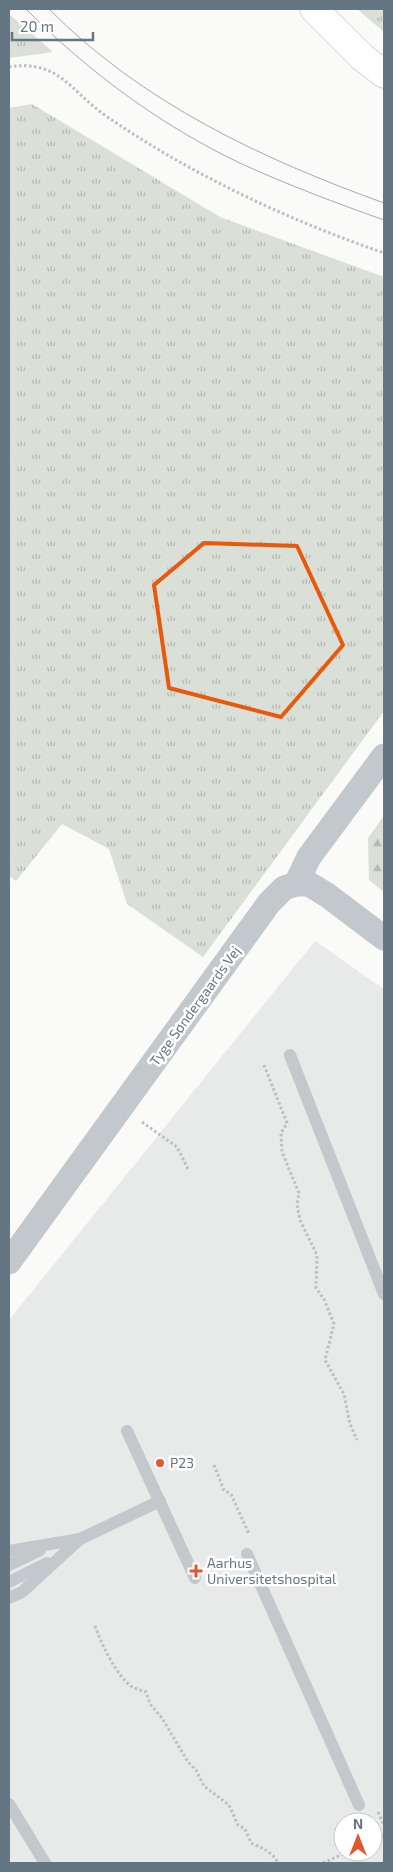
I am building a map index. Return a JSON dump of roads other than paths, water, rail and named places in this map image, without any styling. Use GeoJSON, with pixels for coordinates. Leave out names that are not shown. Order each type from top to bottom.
{"type":"FeatureCollection","features":[{"type":"Feature","properties":{"kind":"street"},"geometry":{"type":"LineString","coordinates":[[314,9],[362,57],[384,74]]}},
{"type":"Feature","properties":{"kind":"street"},"geometry":{"type":"LineString","coordinates":[[384,756],[309,857],[296,884],[309,884],[327,895],[384,938]]}},
{"type":"Feature","properties":{"kind":"street","name":"Tyge Søndergaards Vej"},"geometry":{"type":"LineString","coordinates":[[9,1262],[269,903],[284,888],[296,884]]}},
{"type":"Feature","properties":{"kind":"lane"},"geometry":{"type":"LineString","coordinates":[[290,1055],[384,1294]]}},
{"type":"Feature","properties":{"kind":"lane"},"geometry":{"type":"LineString","coordinates":[[127,1431],[195,1578]]}},
{"type":"Feature","properties":{"kind":"lane"},"geometry":{"type":"LineString","coordinates":[[9,1598],[22,1592],[80,1540],[160,1501]]}},
{"type":"Feature","properties":{"kind":"lane"},"geometry":{"type":"LineString","coordinates":[[9,1551],[80,1540]]}},
{"type":"Feature","properties":{"kind":"lane"},"geometry":{"type":"LineString","coordinates":[[9,1565],[54,1544]]}},
{"type":"Feature","properties":{"kind":"lane"},"geometry":{"type":"LineString","coordinates":[[247,1554],[359,1806]]}},
{"type":"Feature","properties":{"kind":"lane"},"geometry":{"type":"LineString","coordinates":[[9,1582],[62,1555]]}},
{"type":"Feature","properties":{"kind":"lane"},"geometry":{"type":"LineString","coordinates":[[9,1804],[45,1863]]}},
{"type":"Feature","properties":{"kind":"tram line"},"geometry":{"type":"LineString","coordinates":[[26,9],[100,76],[184,133],[259,172],[312,194],[384,220]]}},
{"type":"Feature","properties":{"kind":"tram line"},"geometry":{"type":"LineString","coordinates":[[49,9],[85,43],[123,73],[206,125],[293,167],[384,203]]}},
{"type":"Feature","properties":{"kind":"place","name":"P23"},"geometry":{"type":"Point","coordinates":[160,1463]}},
{"type":"Feature","properties":{"kind":"place","name":"Aarhus Universitetshospital"},"geometry":{"type":"Point","coordinates":[196,1571]}}]}
